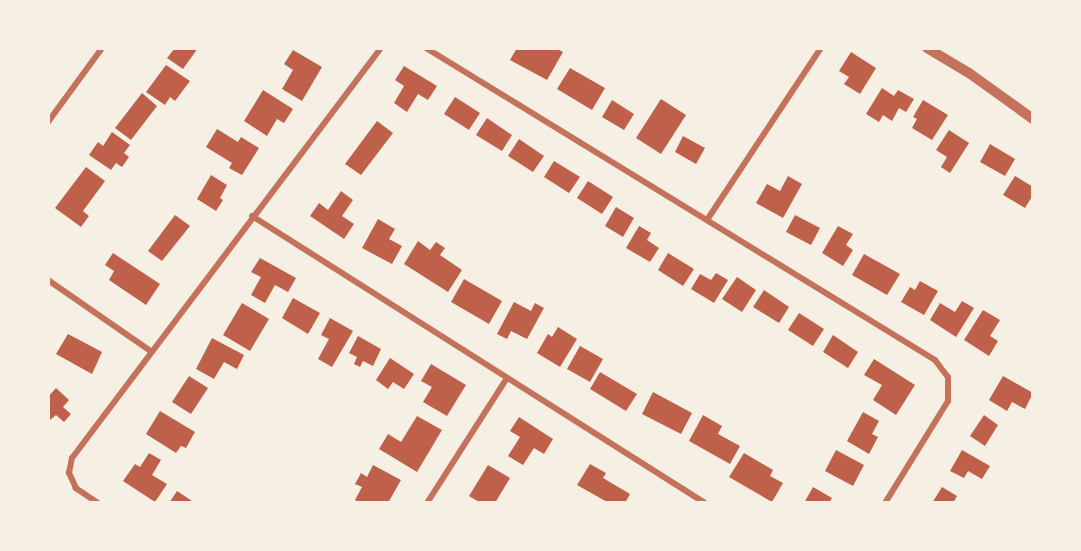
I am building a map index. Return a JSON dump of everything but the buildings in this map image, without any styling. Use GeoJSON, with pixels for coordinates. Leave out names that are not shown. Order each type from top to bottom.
{"type":"FeatureCollection","features":[{"type":"Feature","properties":{"kind":"street"},"geometry":{"type":"LineString","coordinates":[[48,122],[102,48]]}},
{"type":"Feature","properties":{"kind":"street"},"geometry":{"type":"LineString","coordinates":[[98,503],[76,488],[69,473],[72,458],[252,216],[381,48]]}},
{"type":"Feature","properties":{"kind":"street"},"geometry":{"type":"LineString","coordinates":[[426,48],[935,360],[948,378],[948,401],[885,503]]}},
{"type":"Feature","properties":{"kind":"street"},"geometry":{"type":"LineString","coordinates":[[706,220],[820,48]]}},
{"type":"Feature","properties":{"kind":"street"},"geometry":{"type":"LineString","coordinates":[[927,48],[969,73],[1033,119]]}},
{"type":"Feature","properties":{"kind":"street"},"geometry":{"type":"LineString","coordinates":[[252,216],[705,503]]}},
{"type":"Feature","properties":{"kind":"street"},"geometry":{"type":"LineString","coordinates":[[48,280],[152,352]]}},
{"type":"Feature","properties":{"kind":"street"},"geometry":{"type":"LineString","coordinates":[[427,503],[507,378]]}}]}
